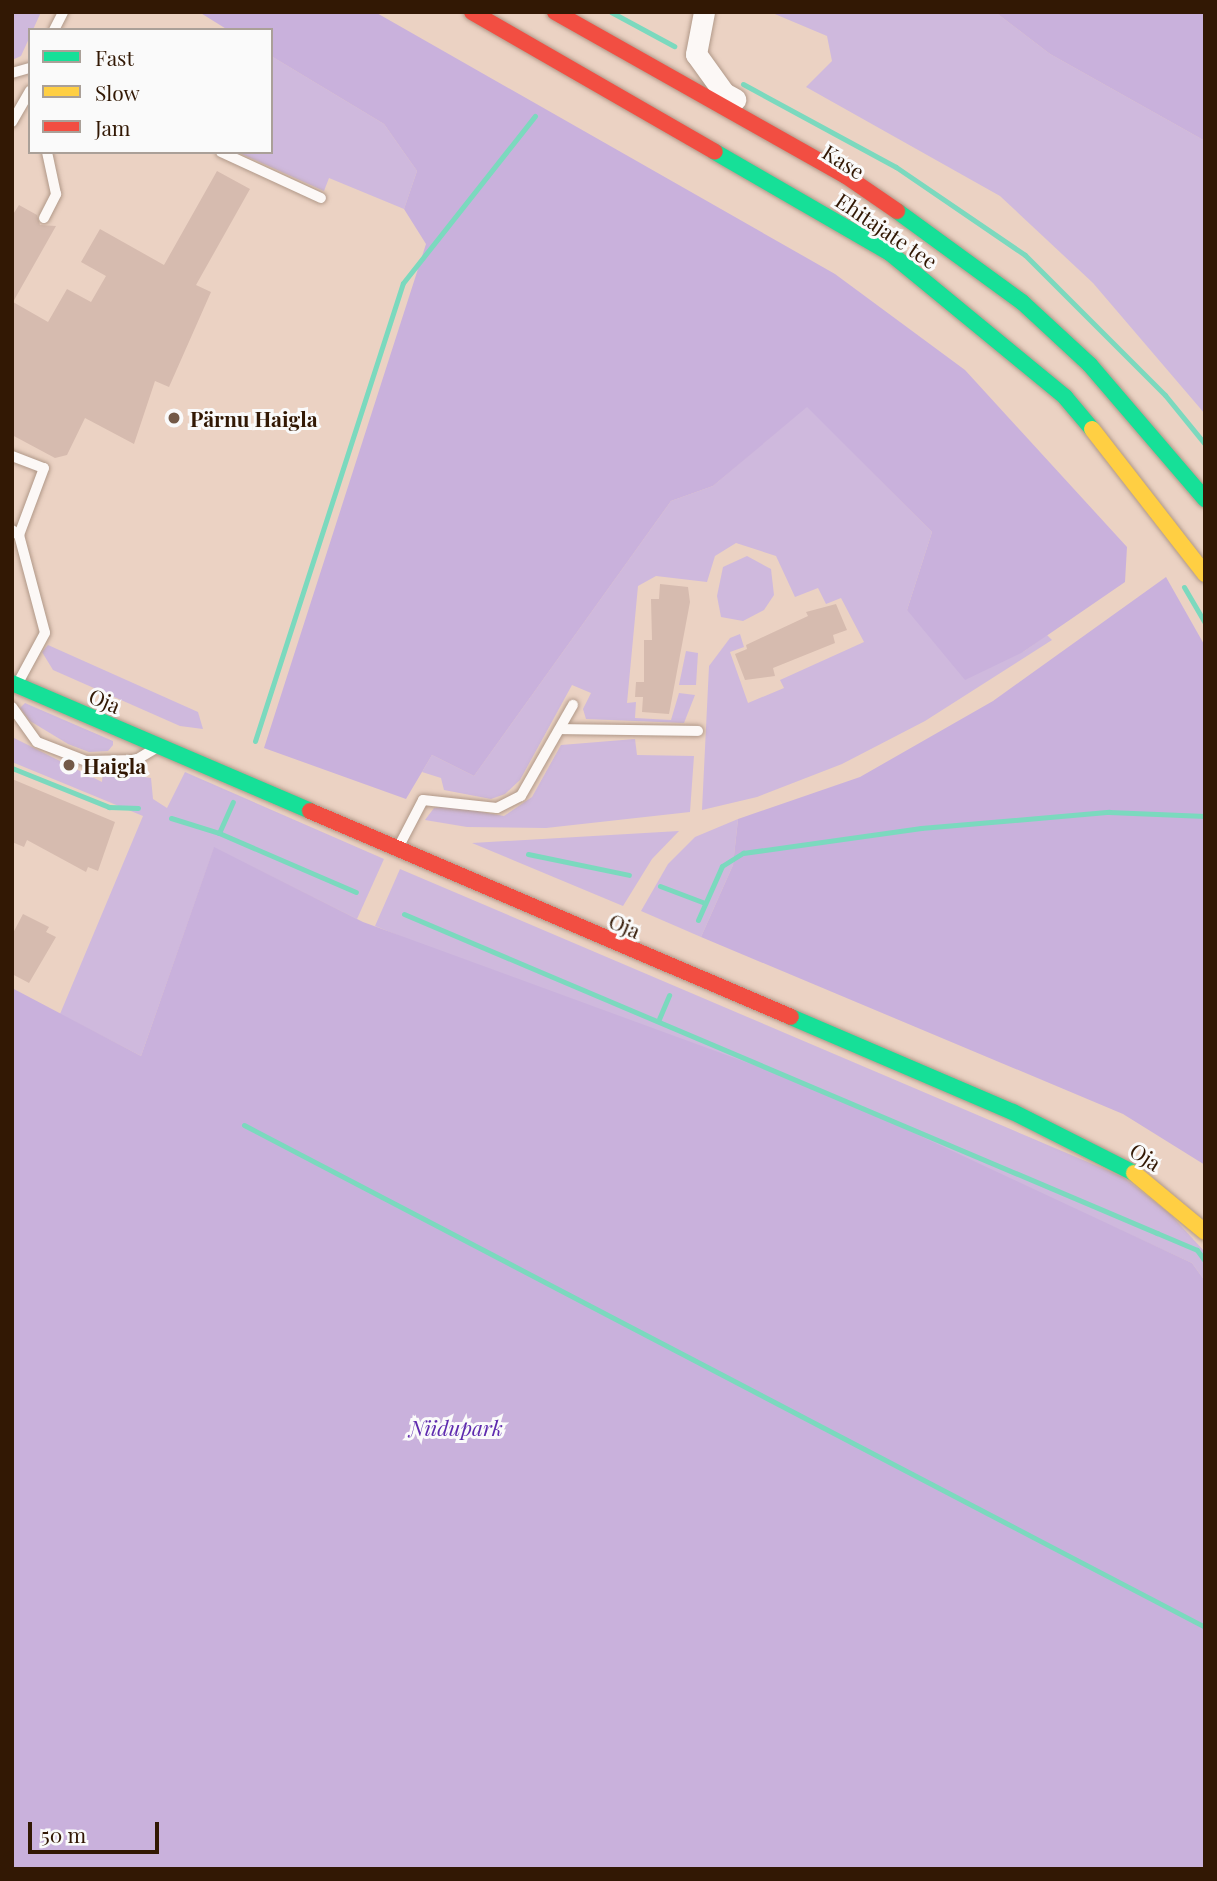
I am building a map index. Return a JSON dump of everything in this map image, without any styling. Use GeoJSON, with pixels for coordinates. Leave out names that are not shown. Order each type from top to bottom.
{"type":"FeatureCollection","features":[{"type":"Feature","properties":{"kind":"main road","name":"Ehitajate tee"},"geometry":{"type":"LineString","coordinates":[[472,12],[890,253],[1065,397],[1137,481],[1205,573]]}},
{"type":"Feature","properties":{"kind":"main road","name":"Ehitajate tee"},"geometry":{"type":"LineString","coordinates":[[555,12],[845,176],[1023,302],[1090,365],[1205,499]]}},
{"type":"Feature","properties":{"kind":"main road","name":"Oja"},"geometry":{"type":"LineString","coordinates":[[15,684],[396,850],[1013,1112],[1113,1160],[1167,1195],[1205,1233]]}},
{"type":"Feature","properties":{"kind":"street","name":"Kase"},"geometry":{"type":"LineString","coordinates":[[705,12],[696,54],[724,93],[832,151],[980,251],[1023,302]]}},
{"type":"Feature","properties":{"kind":"lane"},"geometry":{"type":"LineString","coordinates":[[55,28],[64,12]]}},
{"type":"Feature","properties":{"kind":"lane"},"geometry":{"type":"LineString","coordinates":[[12,122],[28,94]]}},
{"type":"Feature","properties":{"kind":"lane"},"geometry":{"type":"LineString","coordinates":[[44,218],[56,194],[47,154]]}},
{"type":"Feature","properties":{"kind":"lane"},"geometry":{"type":"LineString","coordinates":[[225,154],[321,198]]}},
{"type":"Feature","properties":{"kind":"lane"},"geometry":{"type":"LineString","coordinates":[[12,456],[44,468],[15,533],[45,633],[15,684]]}},
{"type":"Feature","properties":{"kind":"lane"},"geometry":{"type":"LineString","coordinates":[[396,850],[424,800],[483,808],[509,805],[526,787],[573,705]]}},
{"type":"Feature","properties":{"kind":"lane"},"geometry":{"type":"LineString","coordinates":[[12,707],[37,742],[86,761],[136,760],[158,746]]}},
{"type":"Feature","properties":{"kind":"lane"},"geometry":{"type":"LineString","coordinates":[[559,729],[698,731]]}},
{"type":"Feature","properties":{"kind":"shaded area"},"geometry":{"type":"Polygon","coordinates":[[[12,12],[41,12],[34,28],[28,28],[28,41],[21,56],[12,60],[12,12]]]}},
{"type":"Feature","properties":{"kind":"shaded area"},"geometry":{"type":"Polygon","coordinates":[[[770,12],[995,12],[1050,54],[1205,141],[1205,414],[1093,283],[1000,196],[806,87],[832,61],[827,36],[770,12]]]}},
{"type":"Feature","properties":{"kind":"shaded area"},"geometry":{"type":"Polygon","coordinates":[[[273,57],[384,124],[417,171],[404,209],[329,178],[324,191],[241,154],[273,154],[273,57]]]}},
{"type":"Feature","properties":{"kind":"shaded area"},"geometry":{"type":"Polygon","coordinates":[[[807,406],[932,532],[907,610],[1023,652],[1047,635],[1052,640],[925,721],[842,764],[757,797],[702,810],[709,666],[730,638],[740,634],[744,647],[730,652],[748,703],[784,688],[780,680],[864,642],[841,598],[826,604],[818,588],[795,597],[776,556],[736,543],[715,556],[707,582],[656,576],[638,586],[627,703],[636,702],[635,718],[671,720],[679,693],[695,695],[684,723],[586,719],[583,709],[591,693],[572,685],[520,780],[505,794],[491,799],[444,790],[441,778],[422,772],[432,755],[474,776],[671,501],[713,486],[807,406]]]}},
{"type":"Feature","properties":{"kind":"shaded area"},"geometry":{"type":"Polygon","coordinates":[[[747,556],[771,569],[774,595],[764,610],[743,621],[721,617],[717,596],[723,567],[747,556]]]}},
{"type":"Feature","properties":{"kind":"shaded area"},"geometry":{"type":"Polygon","coordinates":[[[48,645],[198,712],[203,729],[180,726],[53,670],[42,652],[48,645]]]}},
{"type":"Feature","properties":{"kind":"shaded area"},"geometry":{"type":"Polygon","coordinates":[[[686,651],[698,653],[696,685],[679,685],[686,651]]]}},
{"type":"Feature","properties":{"kind":"shaded area"},"geometry":{"type":"Polygon","coordinates":[[[25,703],[113,741],[113,745],[108,751],[89,752],[68,744],[30,721],[20,708],[25,703]]]}},
{"type":"Feature","properties":{"kind":"shaded area"},"geometry":{"type":"Polygon","coordinates":[[[12,737],[102,782],[103,771],[151,778],[153,799],[167,808],[185,772],[384,859],[357,919],[214,848],[141,1056],[60,1014],[143,816],[12,762],[12,737]]]}},
{"type":"Feature","properties":{"kind":"shaded area"},"geometry":{"type":"Polygon","coordinates":[[[635,739],[637,755],[694,756],[690,812],[546,828],[467,827],[425,820],[434,808],[449,806],[504,816],[532,797],[561,745],[635,739]]]}},
{"type":"Feature","properties":{"kind":"shaded area"},"geometry":{"type":"Polygon","coordinates":[[[738,819],[733,865],[701,937],[641,911],[668,864],[695,837],[738,819]]]}},
{"type":"Feature","properties":{"kind":"shaded area"},"geometry":{"type":"Polygon","coordinates":[[[679,831],[652,859],[623,906],[472,843],[679,831]]]}},
{"type":"Feature","properties":{"kind":"shaded area"},"geometry":{"type":"Polygon","coordinates":[[[400,869],[1123,1177],[1170,1214],[1205,1252],[1205,1281],[1192,1263],[1070,1207],[375,926],[400,869]]]}},
{"type":"Feature","properties":{"kind":"green space"},"geometry":{"type":"Polygon","coordinates":[[[199,12],[375,12],[835,274],[965,370],[1127,547],[1125,582],[1023,652],[965,680],[907,610],[932,532],[807,407],[713,486],[671,501],[474,776],[432,755],[406,799],[264,748],[426,244],[404,209],[417,171],[384,124],[273,57],[273,28],[225,28],[199,12]]]}},
{"type":"Feature","properties":{"kind":"green space"},"geometry":{"type":"Polygon","coordinates":[[[995,12],[1205,12],[1205,141],[1050,54],[995,12]]]}},
{"type":"Feature","properties":{"kind":"green space"},"geometry":{"type":"Polygon","coordinates":[[[1166,577],[1205,646],[1205,1165],[1123,1114],[701,937],[733,865],[738,819],[860,777],[993,701],[1166,577]]]}},
{"type":"Feature","properties":{"kind":"green space","name":"Niidupark"},"geometry":{"type":"Polygon","coordinates":[[[214,847],[363,922],[822,1090],[1192,1263],[1205,1281],[1205,1869],[12,1869],[12,988],[141,1056],[214,847]]]}},
{"type":"Feature","properties":{"kind":"building","name":"Pärnu Haigla"},"geometry":{"type":"Polygon","coordinates":[[[217,171],[250,189],[196,285],[211,292],[169,387],[155,381],[134,444],[85,418],[67,455],[55,458],[12,435],[12,216],[19,205],[37,215],[40,225],[56,226],[13,302],[48,322],[67,289],[91,302],[106,276],[81,262],[100,229],[164,265],[217,171]]]}},
{"type":"Feature","properties":{"kind":"building"},"geometry":{"type":"Polygon","coordinates":[[[660,584],[688,587],[690,602],[669,714],[642,712],[643,697],[635,697],[636,682],[644,682],[644,640],[652,640],[651,599],[659,599],[660,584]]]}},
{"type":"Feature","properties":{"kind":"building"},"geometry":{"type":"Polygon","coordinates":[[[836,604],[847,630],[833,635],[835,643],[773,668],[775,676],[745,680],[735,654],[747,649],[746,645],[808,616],[806,612],[836,604]]]}},
{"type":"Feature","properties":{"kind":"building"},"geometry":{"type":"Polygon","coordinates":[[[12,779],[115,822],[98,871],[88,867],[86,872],[27,840],[24,847],[12,842],[12,779]]]}},
{"type":"Feature","properties":{"kind":"building"},"geometry":{"type":"Polygon","coordinates":[[[23,914],[49,927],[46,932],[56,937],[29,983],[12,974],[12,935],[23,914]]]}},
{"type":"Feature","properties":{"kind":"waterway"},"geometry":{"type":"LineString","coordinates":[[611,12],[674,46]]}},
{"type":"Feature","properties":{"kind":"waterway"},"geometry":{"type":"LineString","coordinates":[[743,84],[896,167],[1025,255],[1165,395],[1205,444]]}},
{"type":"Feature","properties":{"kind":"waterway"},"geometry":{"type":"LineString","coordinates":[[255,741],[403,283],[535,116]]}},
{"type":"Feature","properties":{"kind":"waterway"},"geometry":{"type":"LineString","coordinates":[[1184,587],[1205,623]]}},
{"type":"Feature","properties":{"kind":"waterway"},"geometry":{"type":"LineString","coordinates":[[12,768],[109,807],[138,808]]}},
{"type":"Feature","properties":{"kind":"waterway"},"geometry":{"type":"LineString","coordinates":[[219,833],[233,802]]}},
{"type":"Feature","properties":{"kind":"waterway"},"geometry":{"type":"LineString","coordinates":[[698,920],[722,866],[743,853],[921,828],[1109,812],[1205,816]]}},
{"type":"Feature","properties":{"kind":"waterway"},"geometry":{"type":"LineString","coordinates":[[171,818],[219,833],[356,892]]}},
{"type":"Feature","properties":{"kind":"waterway"},"geometry":{"type":"LineString","coordinates":[[528,854],[629,875]]}},
{"type":"Feature","properties":{"kind":"waterway"},"geometry":{"type":"LineString","coordinates":[[660,886],[705,903]]}},
{"type":"Feature","properties":{"kind":"waterway"},"geometry":{"type":"LineString","coordinates":[[404,914],[1197,1250],[1205,1261]]}},
{"type":"Feature","properties":{"kind":"waterway"},"geometry":{"type":"LineString","coordinates":[[659,1019],[669,995]]}},
{"type":"Feature","properties":{"kind":"waterway"},"geometry":{"type":"LineString","coordinates":[[244,1125],[1205,1627]]}},
{"type":"Feature","properties":{"kind":"traffic: fast"},"geometry":{"type":"LineString","coordinates":[[715,152],[890,253],[1065,397],[1092,429]]}},
{"type":"Feature","properties":{"kind":"traffic: fast"},"geometry":{"type":"LineString","coordinates":[[897,211],[1022,302],[1090,365],[1205,499]]}},
{"type":"Feature","properties":{"kind":"traffic: fast"},"geometry":{"type":"LineString","coordinates":[[12,683],[310,811]]}},
{"type":"Feature","properties":{"kind":"traffic: fast"},"geometry":{"type":"LineString","coordinates":[[791,1017],[1013,1112],[1134,1173]]}},
{"type":"Feature","properties":{"kind":"traffic: slow"},"geometry":{"type":"LineString","coordinates":[[1092,429],[1205,574]]}},
{"type":"Feature","properties":{"kind":"traffic: slow"},"geometry":{"type":"LineString","coordinates":[[1134,1173],[1205,1232]]}},
{"type":"Feature","properties":{"kind":"traffic: jam"},"geometry":{"type":"LineString","coordinates":[[472,12],[715,152]]}},
{"type":"Feature","properties":{"kind":"traffic: jam"},"geometry":{"type":"LineString","coordinates":[[555,12],[846,176],[897,211]]}},
{"type":"Feature","properties":{"kind":"traffic: jam"},"geometry":{"type":"LineString","coordinates":[[310,811],[791,1017]]}},
{"type":"Feature","properties":{"kind":"place","name":"Pärnu Haigla"},"geometry":{"type":"Point","coordinates":[174,418]}},
{"type":"Feature","properties":{"kind":"place","name":"Haigla"},"geometry":{"type":"Point","coordinates":[69,765]}}]}
